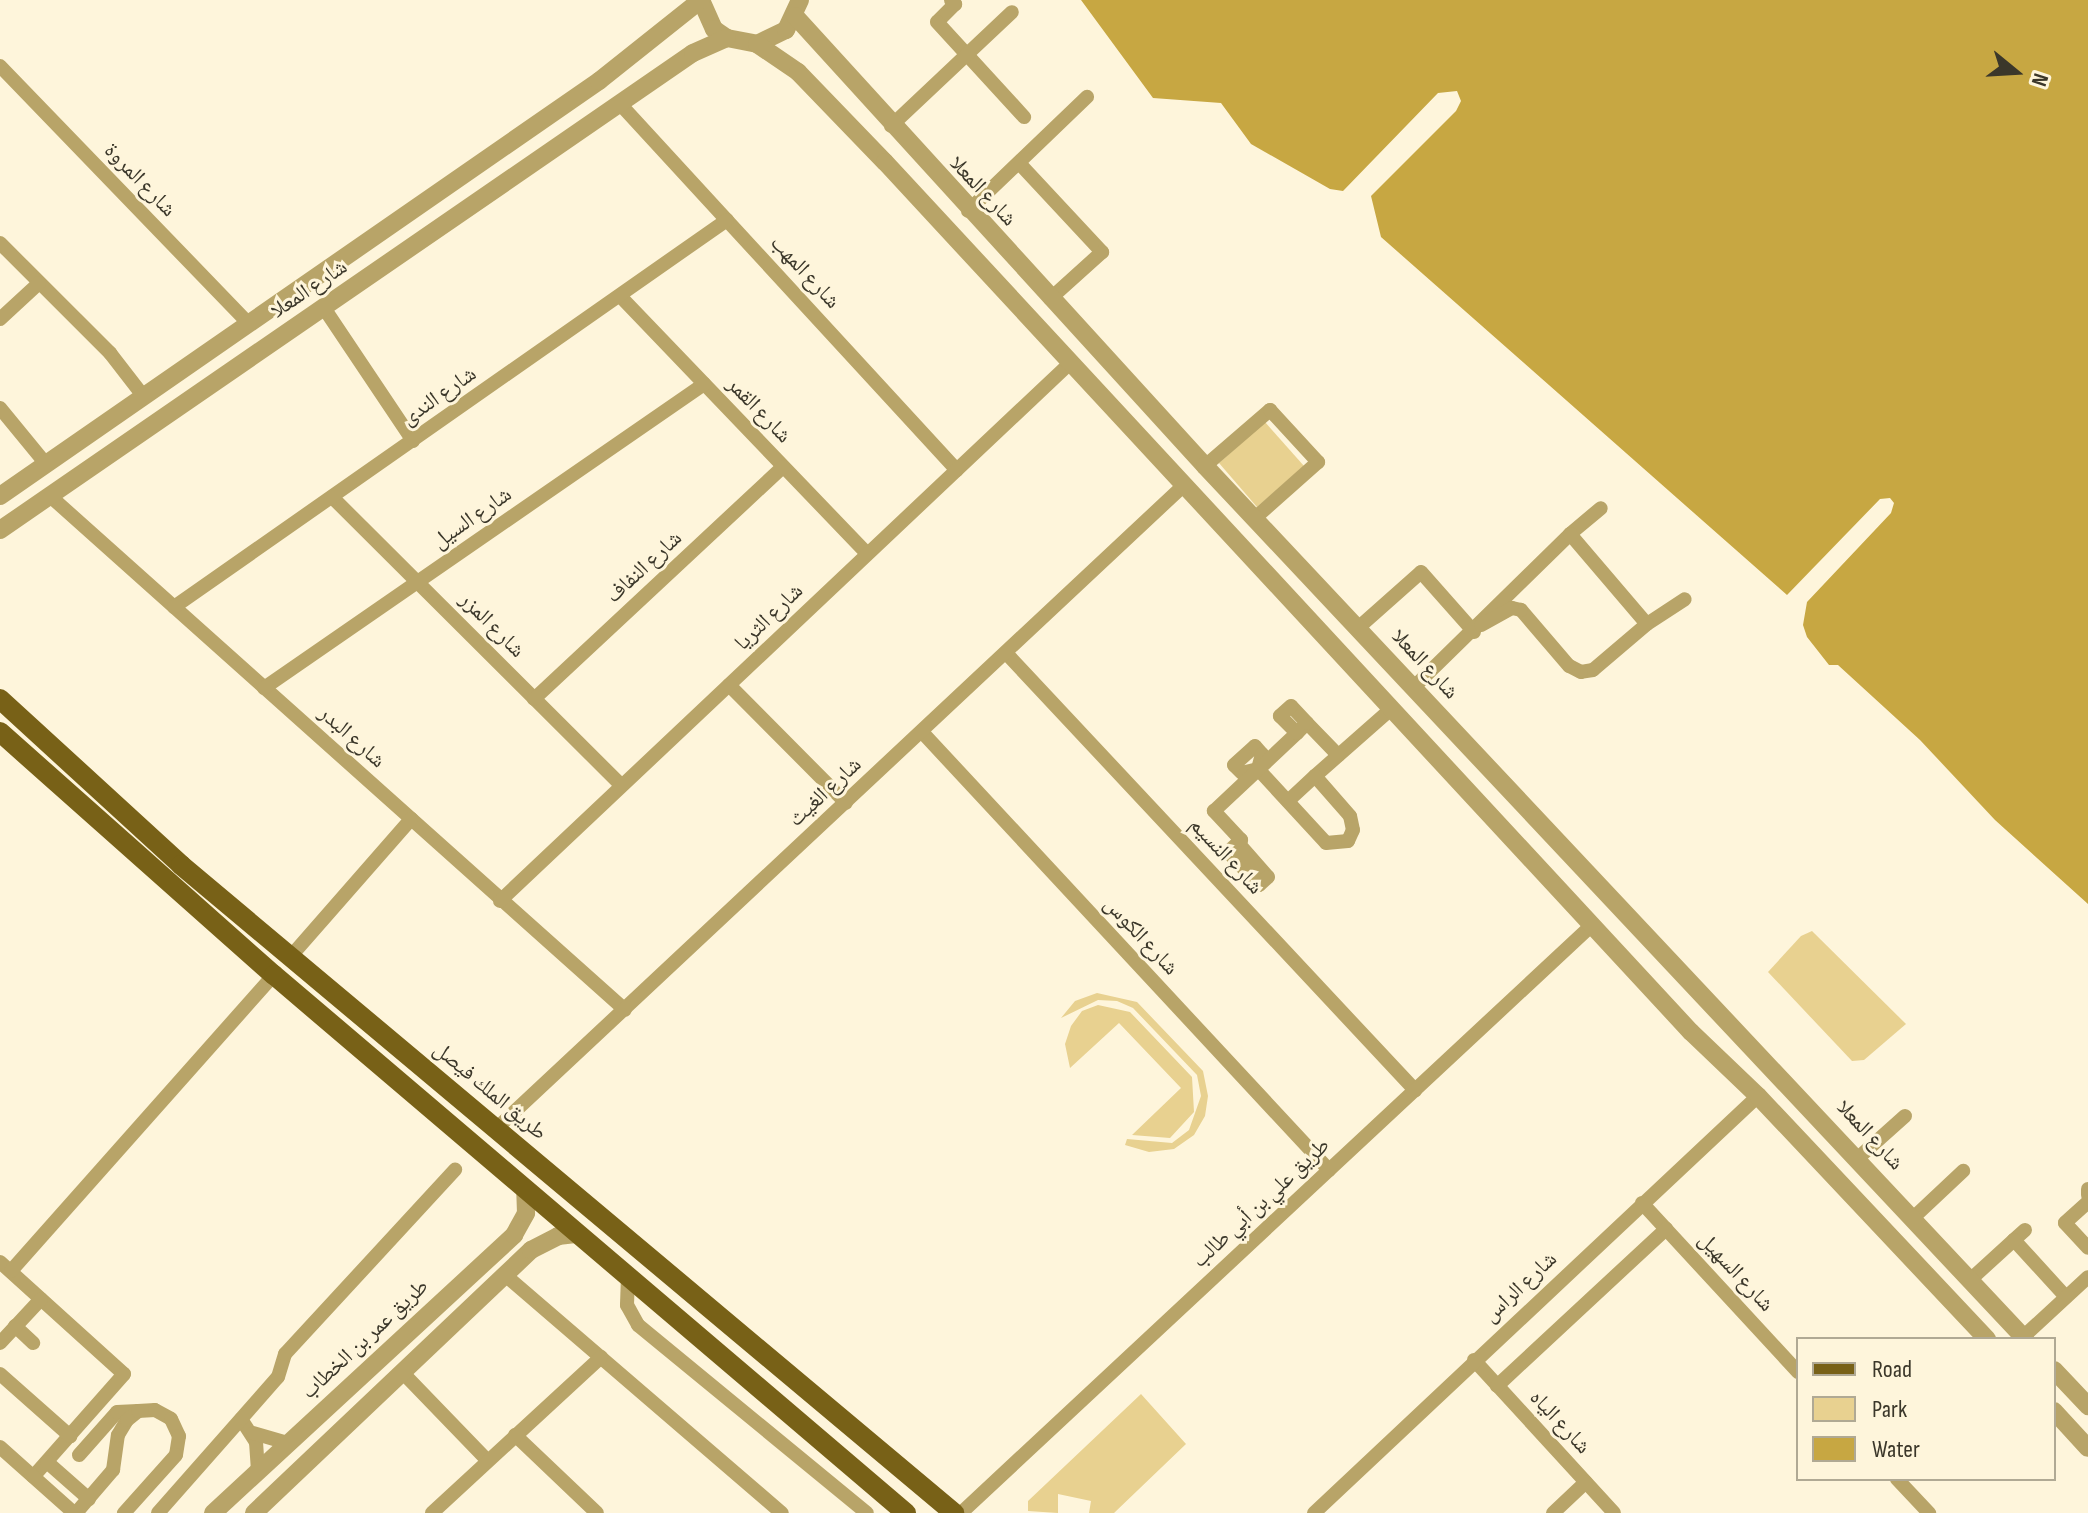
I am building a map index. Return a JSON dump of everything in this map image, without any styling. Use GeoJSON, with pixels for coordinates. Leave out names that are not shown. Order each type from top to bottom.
{"type":"FeatureCollection","features":[{"type":"Feature","properties":{"kind":"main road","name":"طريق الملك فيصل"},"geometry":{"type":"LineString","coordinates":[[0,699],[181,865],[954,1513]]}},
{"type":"Feature","properties":{"kind":"main road"},"geometry":{"type":"LineString","coordinates":[[0,732],[274,975],[906,1513]]}},
{"type":"Feature","properties":{"kind":"street"},"geometry":{"type":"LineString","coordinates":[[701,0],[714,29],[727,38],[757,44],[798,72],[1592,925],[1985,1337]]}},
{"type":"Feature","properties":{"kind":"street","name":"شارع المعلا"},"geometry":{"type":"LineString","coordinates":[[0,496],[599,81],[701,0]]}},
{"type":"Feature","properties":{"kind":"street"},"geometry":{"type":"LineString","coordinates":[[951,0],[955,4],[937,22],[1024,117]]}},
{"type":"Feature","properties":{"kind":"street"},"geometry":{"type":"LineString","coordinates":[[757,44],[786,30],[798,8]]}},
{"type":"Feature","properties":{"kind":"street","name":"شارع المعلا"},"geometry":{"type":"LineString","coordinates":[[798,8],[891,126],[968,211],[2023,1337]]}},
{"type":"Feature","properties":{"kind":"street"},"geometry":{"type":"LineString","coordinates":[[891,126],[1012,12]]}},
{"type":"Feature","properties":{"kind":"street","name":"شارع المعلا"},"geometry":{"type":"LineString","coordinates":[[0,530],[693,53],[727,38]]}},
{"type":"Feature","properties":{"kind":"street","name":"شارع المروة"},"geometry":{"type":"LineString","coordinates":[[0,66],[249,324]]}},
{"type":"Feature","properties":{"kind":"street"},"geometry":{"type":"LineString","coordinates":[[968,211],[1087,97]]}},
{"type":"Feature","properties":{"kind":"street","name":"شارع المهب"},"geometry":{"type":"LineString","coordinates":[[621,105],[957,470]]}},
{"type":"Feature","properties":{"kind":"street"},"geometry":{"type":"LineString","coordinates":[[1019,163],[1102,252],[1050,299]]}},
{"type":"Feature","properties":{"kind":"street","name":"شارع الندى"},"geometry":{"type":"LineString","coordinates":[[174,607],[727,220]]}},
{"type":"Feature","properties":{"kind":"street"},"geometry":{"type":"LineString","coordinates":[[0,243],[110,353],[144,397]]}},
{"type":"Feature","properties":{"kind":"street"},"geometry":{"type":"LineString","coordinates":[[0,319],[39,283]]}},
{"type":"Feature","properties":{"kind":"street","name":"شارع القمر"},"geometry":{"type":"LineString","coordinates":[[620,296],[867,554]]}},
{"type":"Feature","properties":{"kind":"street"},"geometry":{"type":"LineString","coordinates":[[324,308],[413,441]]}},
{"type":"Feature","properties":{"kind":"street","name":"شارع الثريا"},"geometry":{"type":"LineString","coordinates":[[500,901],[1068,365]]}},
{"type":"Feature","properties":{"kind":"street","name":"شارع السيل"},"geometry":{"type":"LineString","coordinates":[[264,688],[704,384]]}},
{"type":"Feature","properties":{"kind":"street"},"geometry":{"type":"LineString","coordinates":[[0,408],[46,464]]}},
{"type":"Feature","properties":{"kind":"street"},"geometry":{"type":"LineString","coordinates":[[1205,466],[1270,410],[1318,462],[1255,518]]}},
{"type":"Feature","properties":{"kind":"street","name":"شارع النفاف"},"geometry":{"type":"LineString","coordinates":[[534,699],[783,467]]}},
{"type":"Feature","properties":{"kind":"street","name":"شارع الغيث"},"geometry":{"type":"LineString","coordinates":[[497,1128],[1182,487]]}},
{"type":"Feature","properties":{"kind":"street","name":"شارع البدر"},"geometry":{"type":"LineString","coordinates":[[50,496],[625,1010]]}},
{"type":"Feature","properties":{"kind":"street","name":"شارع المزر"},"geometry":{"type":"LineString","coordinates":[[332,497],[621,785]]}},
{"type":"Feature","properties":{"kind":"street"},"geometry":{"type":"LineString","coordinates":[[1288,801],[1508,600],[1516,581],[1601,508]]}},
{"type":"Feature","properties":{"kind":"street"},"geometry":{"type":"LineString","coordinates":[[1570,534],[1647,624]]}},
{"type":"Feature","properties":{"kind":"street"},"geometry":{"type":"LineString","coordinates":[[1358,628],[1421,572],[1478,628]]}},
{"type":"Feature","properties":{"kind":"street"},"geometry":{"type":"LineString","coordinates":[[1478,628],[1512,608],[1521,610],[1569,666],[1581,672],[1593,670],[1647,624],[1685,599]]}},
{"type":"Feature","properties":{"kind":"street","name":"شارع النسيم"},"geometry":{"type":"LineString","coordinates":[[1006,653],[1415,1090]]}},
{"type":"Feature","properties":{"kind":"street"},"geometry":{"type":"LineString","coordinates":[[729,685],[846,803]]}},
{"type":"Feature","properties":{"kind":"street"},"geometry":{"type":"LineString","coordinates":[[1238,843],[1241,840],[1214,811],[1302,728],[1338,755]]}},
{"type":"Feature","properties":{"kind":"street","name":"شارع الكوس"},"geometry":{"type":"LineString","coordinates":[[922,732],[1329,1170]]}},
{"type":"Feature","properties":{"kind":"street"},"geometry":{"type":"LineString","coordinates":[[1258,769],[1326,843],[1348,841],[1353,830],[1350,816],[1315,776]]}},
{"type":"Feature","properties":{"kind":"street"},"geometry":{"type":"LineString","coordinates":[[1487,812],[1491,797],[1506,798],[1594,891],[1616,903]]}},
{"type":"Feature","properties":{"kind":"street"},"geometry":{"type":"LineString","coordinates":[[292,955],[411,819]]}},
{"type":"Feature","properties":{"kind":"street","name":"طريق علي بن أبي طالب"},"geometry":{"type":"LineString","coordinates":[[961,1513],[1592,925]]}},
{"type":"Feature","properties":{"kind":"street"},"geometry":{"type":"LineString","coordinates":[[33,1477],[124,1374],[5,1266],[274,975]]}},
{"type":"Feature","properties":{"kind":"street","name":"شارع الراس"},"geometry":{"type":"LineString","coordinates":[[1314,1513],[1758,1096]]}},
{"type":"Feature","properties":{"kind":"street"},"geometry":{"type":"LineString","coordinates":[[1858,1158],[1905,1116]]}},
{"type":"Feature","properties":{"kind":"street"},"geometry":{"type":"LineString","coordinates":[[158,1513],[278,1377],[285,1354],[455,1170]]}},
{"type":"Feature","properties":{"kind":"street"},"geometry":{"type":"LineString","coordinates":[[1913,1218],[1963,1171]]}},
{"type":"Feature","properties":{"kind":"street"},"geometry":{"type":"LineString","coordinates":[[1832,1174],[1845,1177],[1966,1303],[1975,1306],[1976,1286],[2020,1235],[2066,1297]]}},
{"type":"Feature","properties":{"kind":"street","name":"طريق عمر بن الخطاب"},"geometry":{"type":"LineString","coordinates":[[213,1513],[519,1228],[526,1213],[525,1189]]}},
{"type":"Feature","properties":{"kind":"street"},"geometry":{"type":"LineString","coordinates":[[2088,1202],[2065,1223],[2088,1248]]}},
{"type":"Feature","properties":{"kind":"street","name":"شارع السهيل"},"geometry":{"type":"LineString","coordinates":[[1642,1203],[1796,1370]]}},
{"type":"Feature","properties":{"kind":"street"},"geometry":{"type":"LineString","coordinates":[[1497,1386],[1666,1229]]}},
{"type":"Feature","properties":{"kind":"street"},"geometry":{"type":"LineString","coordinates":[[254,1513],[539,1244],[578,1234]]}},
{"type":"Feature","properties":{"kind":"street"},"geometry":{"type":"LineString","coordinates":[[505,1275],[782,1513]]}},
{"type":"Feature","properties":{"kind":"street"},"geometry":{"type":"LineString","coordinates":[[628,1276],[627,1305],[638,1325],[867,1513]]}},
{"type":"Feature","properties":{"kind":"street"},"geometry":{"type":"LineString","coordinates":[[2025,1337],[2088,1277]]}},
{"type":"Feature","properties":{"kind":"street"},"geometry":{"type":"LineString","coordinates":[[0,1343],[41,1299]]}},
{"type":"Feature","properties":{"kind":"street"},"geometry":{"type":"LineString","coordinates":[[15,1326],[33,1343]]}},
{"type":"Feature","properties":{"kind":"street"},"geometry":{"type":"LineString","coordinates":[[415,1327],[430,1333],[432,1346]]}},
{"type":"Feature","properties":{"kind":"street"},"geometry":{"type":"LineString","coordinates":[[441,1510],[515,1435],[601,1357]]}},
{"type":"Feature","properties":{"kind":"street","name":"شارع الياه"},"geometry":{"type":"LineString","coordinates":[[1474,1360],[1614,1513]]}},
{"type":"Feature","properties":{"kind":"street"},"geometry":{"type":"LineString","coordinates":[[2056,1372],[2088,1406]]}},
{"type":"Feature","properties":{"kind":"street"},"geometry":{"type":"LineString","coordinates":[[403,1373],[488,1461]]}},
{"type":"Feature","properties":{"kind":"street"},"geometry":{"type":"LineString","coordinates":[[0,1374],[70,1436]]}},
{"type":"Feature","properties":{"kind":"street"},"geometry":{"type":"LineString","coordinates":[[79,1455],[117,1412],[155,1410],[171,1419],[179,1436],[176,1455],[124,1513]]}},
{"type":"Feature","properties":{"kind":"street"},"geometry":{"type":"LineString","coordinates":[[0,1447],[75,1513],[113,1470],[118,1435],[138,1411]]}},
{"type":"Feature","properties":{"kind":"street"},"geometry":{"type":"LineString","coordinates":[[2056,1413],[2088,1448]]}},
{"type":"Feature","properties":{"kind":"street"},"geometry":{"type":"LineString","coordinates":[[241,1419],[253,1433],[287,1443]]}},
{"type":"Feature","properties":{"kind":"street"},"geometry":{"type":"LineString","coordinates":[[253,1433],[258,1471]]}},
{"type":"Feature","properties":{"kind":"street"},"geometry":{"type":"LineString","coordinates":[[515,1435],[597,1513]]}},
{"type":"Feature","properties":{"kind":"street"},"geometry":{"type":"LineString","coordinates":[[47,1462],[89,1499]]}},
{"type":"Feature","properties":{"kind":"street"},"geometry":{"type":"LineString","coordinates":[[1899,1481],[1929,1513]]}},
{"type":"Feature","properties":{"kind":"street"},"geometry":{"type":"LineString","coordinates":[[1553,1513],[1586,1482]]}},
{"type":"Feature","properties":{"kind":"street"},"geometry":{"type":"LineString","coordinates":[[276,1513],[284,1485]]}},
{"type":"Feature","properties":{"kind":"green space"},"geometry":{"type":"Polygon","coordinates":[[[1265,422],[1304,466],[1257,507],[1219,463],[1265,422]]]}},
{"type":"Feature","properties":{"kind":"green space"},"geometry":{"type":"Polygon","coordinates":[[[1812,931],[1906,1024],[1864,1060],[1852,1061],[1768,972],[1801,936],[1812,931]]]}},
{"type":"Feature","properties":{"kind":"green space"},"geometry":{"type":"Polygon","coordinates":[[[1097,993],[1137,1002],[1203,1071],[1208,1096],[1205,1116],[1194,1135],[1174,1149],[1149,1152],[1125,1145],[1127,1139],[1172,1143],[1189,1130],[1201,1096],[1197,1075],[1133,1008],[1117,1001],[1098,1000],[1061,1018],[1075,1001],[1097,993]]]}},
{"type":"Feature","properties":{"kind":"green space"},"geometry":{"type":"Polygon","coordinates":[[[1098,1005],[1130,1012],[1192,1077],[1194,1112],[1170,1138],[1132,1135],[1181,1088],[1119,1023],[1070,1068],[1065,1044],[1071,1026],[1082,1011],[1098,1005]]]}},
{"type":"Feature","properties":{"kind":"green space"},"geometry":{"type":"Polygon","coordinates":[[[1141,1394],[1186,1444],[1114,1513],[1089,1513],[1091,1501],[1058,1494],[1058,1513],[1028,1511],[1028,1501],[1141,1394]]]}},
{"type":"Feature","properties":{"kind":"water"},"geometry":{"type":"Polygon","coordinates":[[[1081,0],[2088,0],[2088,904],[1995,820],[1920,740],[1838,665],[1829,665],[1807,637],[1803,625],[1807,602],[1891,513],[1894,503],[1890,498],[1880,499],[1787,595],[1381,237],[1371,196],[1456,111],[1461,101],[1457,91],[1438,93],[1343,191],[1330,189],[1251,144],[1221,103],[1153,98],[1081,0]]]}}]}
